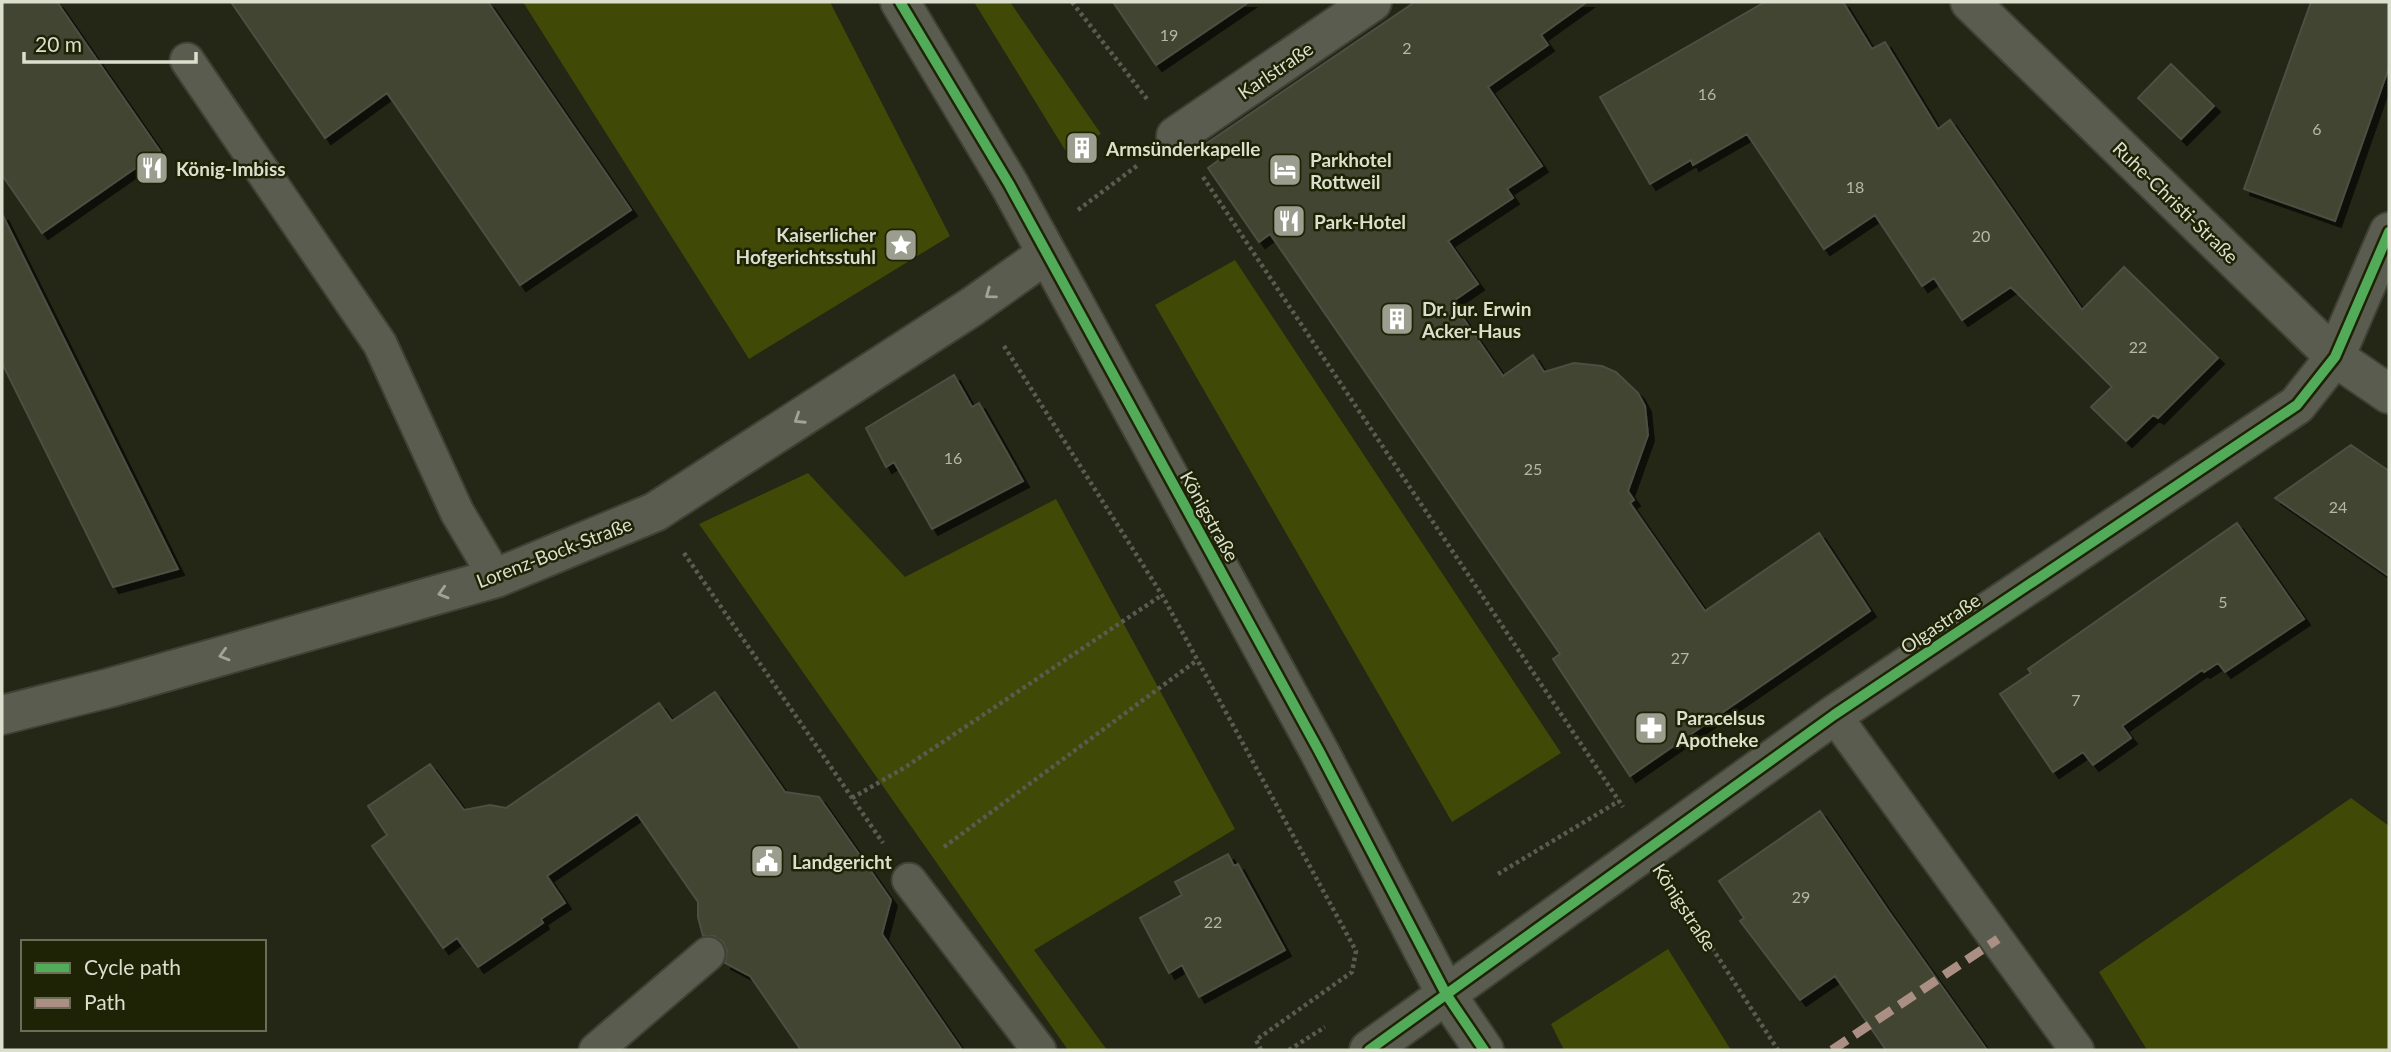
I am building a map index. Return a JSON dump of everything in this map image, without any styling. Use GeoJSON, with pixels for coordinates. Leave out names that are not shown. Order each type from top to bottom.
{"type":"FeatureCollection","features":[{"type":"Feature","properties":{"kind":"street","name":"Königstraße"},"geometry":{"type":"LineString","coordinates":[[900,2],[1009,184],[1319,751],[1446,994],[1484,1050]]}},
{"type":"Feature","properties":{"kind":"street","name":"Karlstraße"},"geometry":{"type":"LineString","coordinates":[[1176,136],[1372,2]]}},
{"type":"Feature","properties":{"kind":"street","name":"Ruhe-Christi-Straße"},"geometry":{"type":"LineString","coordinates":[[1970,2],[2335,357],[2389,394]]}},
{"type":"Feature","properties":{"kind":"street","name":"Olgastraße"},"geometry":{"type":"LineString","coordinates":[[1369,1050],[1834,716],[2297,405],[2335,357],[2389,232]]}},
{"type":"Feature","properties":{"kind":"street","name":"Lorenz-Bock-Straße"},"geometry":{"type":"LineString","coordinates":[[2,715],[109,688],[496,578],[655,512],[973,306],[1042,247]]}},
{"type":"Feature","properties":{"kind":"lane"},"geometry":{"type":"LineString","coordinates":[[187,60],[380,344],[457,512],[496,578]]}},
{"type":"Feature","properties":{"kind":"lane"},"geometry":{"type":"LineString","coordinates":[[1834,716],[2077,1050]]}},
{"type":"Feature","properties":{"kind":"lane"},"geometry":{"type":"LineString","coordinates":[[909,880],[1038,1050]]}},
{"type":"Feature","properties":{"kind":"lane"},"geometry":{"type":"LineString","coordinates":[[596,1050],[708,954]]}},
{"type":"Feature","properties":{"kind":"path"},"geometry":{"type":"LineString","coordinates":[[1042,247],[1176,136]]}},
{"type":"Feature","properties":{"kind":"path"},"geometry":{"type":"LineString","coordinates":[[973,306],[994,331],[1163,595],[1196,661],[1356,951],[1352,972],[1256,1040],[1261,1050]]}},
{"type":"Feature","properties":{"kind":"path"},"geometry":{"type":"LineString","coordinates":[[655,512],[909,880],[944,846],[1196,661]]}},
{"type":"Feature","properties":{"kind":"path"},"geometry":{"type":"LineString","coordinates":[[852,798],[904,768],[1163,595]]}},
{"type":"Feature","properties":{"kind":"path"},"geometry":{"type":"LineString","coordinates":[[1497,874],[1619,801]]}},
{"type":"Feature","properties":{"kind":"path"},"geometry":{"type":"LineString","coordinates":[[1289,1050],[1333,1022]]}},
{"type":"Feature","properties":{"kind":"green space"},"geometry":{"type":"Polygon","coordinates":[[[523,2],[830,2],[950,236],[749,359],[523,2]]]}},
{"type":"Feature","properties":{"kind":"green space"},"geometry":{"type":"Polygon","coordinates":[[[974,2],[1010,2],[1101,134],[1065,150],[974,2]]]}},
{"type":"Feature","properties":{"kind":"green space"},"geometry":{"type":"Polygon","coordinates":[[[1235,260],[1561,753],[1452,822],[1155,305],[1235,260]]]}},
{"type":"Feature","properties":{"kind":"green space"},"geometry":{"type":"Polygon","coordinates":[[[808,473],[905,577],[1056,499],[1235,829],[1034,950],[1107,1050],[1068,1050],[699,524],[808,473]]]}},
{"type":"Feature","properties":{"kind":"green space"},"geometry":{"type":"Polygon","coordinates":[[[2351,798],[2389,826],[2389,1050],[2147,1050],[2099,972],[2351,798]]]}},
{"type":"Feature","properties":{"kind":"green space"},"geometry":{"type":"Polygon","coordinates":[[[1668,949],[1731,1050],[1564,1050],[1551,1024],[1668,949]]]}},
{"type":"Feature","properties":{"kind":"building"},"geometry":{"type":"Polygon","coordinates":[[[2,2],[57,2],[160,151],[42,233],[2,175],[2,2]]]}},
{"type":"Feature","properties":{"kind":"building"},"geometry":{"type":"Polygon","coordinates":[[[231,2],[488,2],[631,210],[520,285],[387,93],[325,138],[231,2]]]}},
{"type":"Feature","properties":{"kind":"building"},"geometry":{"type":"Polygon","coordinates":[[[1113,2],[1249,2],[1156,65],[1113,2]]]}},
{"type":"Feature","properties":{"kind":"building"},"geometry":{"type":"Polygon","coordinates":[[[1415,2],[1587,2],[1541,35],[1548,45],[1488,87],[1542,166],[1507,189],[1513,198],[1448,241],[1478,284],[1452,302],[1503,376],[1533,355],[1544,372],[1574,363],[1602,366],[1616,372],[1638,393],[1645,406],[1648,435],[1628,491],[1634,500],[1630,503],[1705,611],[1819,533],[1870,611],[1630,776],[1553,659],[1560,654],[1270,234],[1259,242],[1208,168],[1219,160],[1207,143],[1415,2]]]}},
{"type":"Feature","properties":{"kind":"building"},"geometry":{"type":"Polygon","coordinates":[[[1765,2],[1843,2],[1872,49],[1885,42],[1938,129],[1950,120],[2082,310],[2124,267],[2218,358],[2158,418],[2153,415],[2126,441],[2091,407],[2112,387],[2011,287],[1962,320],[1934,278],[1922,286],[1875,215],[1824,249],[1747,134],[1693,165],[1691,160],[1650,184],[1600,97],[1765,2]]]}},
{"type":"Feature","properties":{"kind":"building"},"geometry":{"type":"Polygon","coordinates":[[[2311,2],[2389,2],[2389,67],[2335,221],[2244,189],[2311,2]]]}},
{"type":"Feature","properties":{"kind":"building"},"geometry":{"type":"Polygon","coordinates":[[[2171,64],[2214,106],[2181,139],[2138,98],[2171,64]]]}},
{"type":"Feature","properties":{"kind":"building"},"geometry":{"type":"Polygon","coordinates":[[[2,214],[178,569],[113,587],[2,363],[2,214]]]}},
{"type":"Feature","properties":{"kind":"building"},"geometry":{"type":"Polygon","coordinates":[[[954,375],[972,407],[979,403],[1023,481],[932,529],[894,462],[886,467],[866,428],[954,375]]]}},
{"type":"Feature","properties":{"kind":"building"},"geometry":{"type":"Polygon","coordinates":[[[2351,445],[2389,471],[2389,576],[2275,498],[2351,445]]]}},
{"type":"Feature","properties":{"kind":"building"},"geometry":{"type":"Polygon","coordinates":[[[2237,523],[2304,619],[2225,672],[2218,663],[2204,672],[2202,670],[2122,726],[2131,738],[2093,765],[2083,752],[2053,772],[2000,694],[2031,673],[2028,669],[2237,523]]]}},
{"type":"Feature","properties":{"kind":"building","name":"Landgericht"},"geometry":{"type":"Polygon","coordinates":[[[715,692],[785,792],[819,797],[891,900],[882,934],[962,1050],[801,1050],[750,976],[725,963],[727,951],[723,942],[714,936],[703,936],[698,917],[698,902],[637,814],[547,876],[565,903],[541,919],[543,923],[478,967],[457,938],[443,948],[372,846],[387,835],[368,806],[430,764],[464,810],[490,805],[506,808],[659,703],[672,721],[715,692]]]}},
{"type":"Feature","properties":{"kind":"building"},"geometry":{"type":"Polygon","coordinates":[[[1820,811],[1987,1050],[1886,1050],[1835,976],[1800,1000],[1740,921],[1744,918],[1719,881],[1820,811]]]}},
{"type":"Feature","properties":{"kind":"building"},"geometry":{"type":"Polygon","coordinates":[[[1228,854],[1234,866],[1238,864],[1285,950],[1199,997],[1182,965],[1169,973],[1140,918],[1182,895],[1175,882],[1228,854]]]}},
{"type":"Feature","properties":{"kind":"marked path"},"geometry":{"type":"LineString","coordinates":[[1832,1050],[1998,939]]}},
{"type":"Feature","properties":{"kind":"cycle path"},"geometry":{"type":"LineString","coordinates":[[900,2],[1009,184],[1319,751],[1446,994],[1484,1050]]}},
{"type":"Feature","properties":{"kind":"cycle path"},"geometry":{"type":"LineString","coordinates":[[1369,1050],[1834,715],[2297,405],[2335,357],[2389,232]]}},
{"type":"Feature","properties":{"kind":"place","name":"Armsünderkapelle"},"geometry":{"type":"Point","coordinates":[1082,148]}},
{"type":"Feature","properties":{"kind":"place","name":"König-Imbiss"},"geometry":{"type":"Point","coordinates":[152,168]}},
{"type":"Feature","properties":{"kind":"place","name":"Parkhotel Rottweil"},"geometry":{"type":"Point","coordinates":[1285,170]}},
{"type":"Feature","properties":{"kind":"place","name":"Park-Hotel"},"geometry":{"type":"Point","coordinates":[1289,221]}},
{"type":"Feature","properties":{"kind":"place","name":"Kaiserlicher Hofgerichtsstuhl"},"geometry":{"type":"Point","coordinates":[901,245]}},
{"type":"Feature","properties":{"kind":"place","name":"Dr. jur. Erwin Acker-Haus"},"geometry":{"type":"Point","coordinates":[1397,319]}},
{"type":"Feature","properties":{"kind":"place","name":"Paracelsus Apotheke"},"geometry":{"type":"Point","coordinates":[1651,728]}},
{"type":"Feature","properties":{"kind":"place","name":"Landgericht"},"geometry":{"type":"Point","coordinates":[767,861]}}]}
